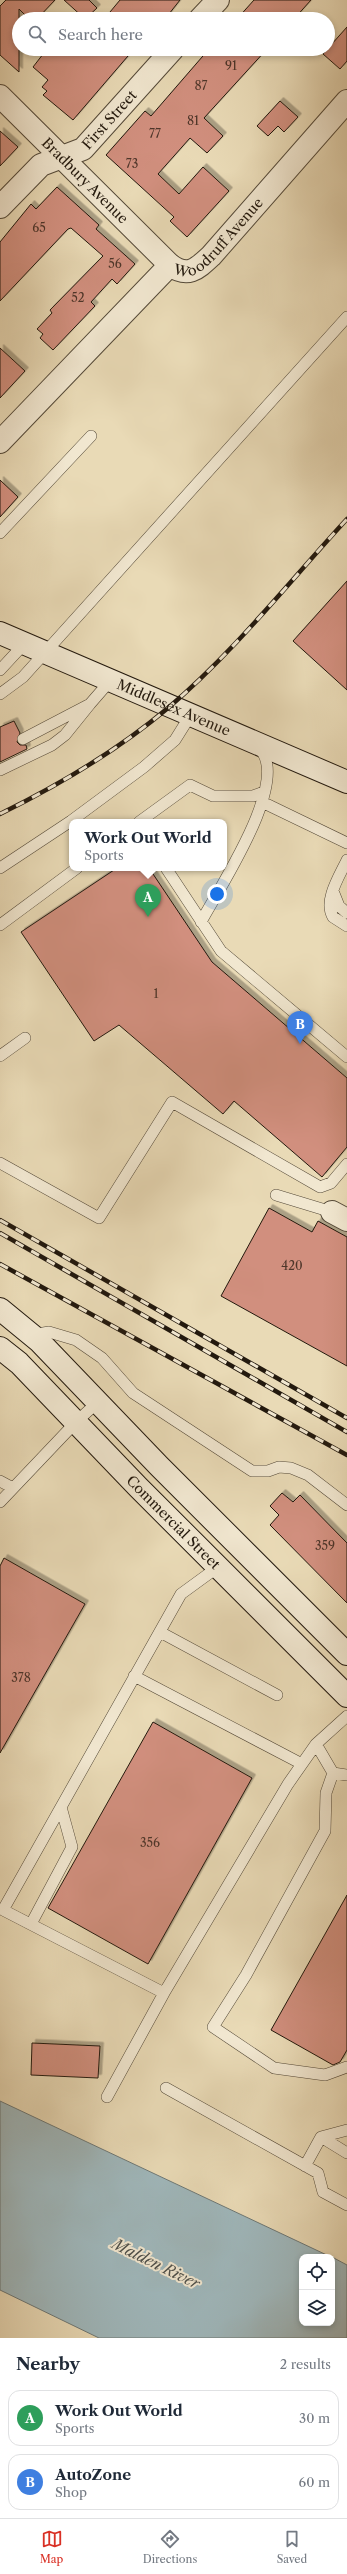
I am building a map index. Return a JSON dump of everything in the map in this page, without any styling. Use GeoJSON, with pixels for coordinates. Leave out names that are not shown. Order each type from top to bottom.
{"type":"FeatureCollection","features":[{"type":"Feature","properties":{"kind":"main road"},"geometry":{"type":"LineString","coordinates":[[207,12],[218,0]]}},
{"type":"Feature","properties":{"kind":"main road","name":"First Street"},"geometry":{"type":"LineString","coordinates":[[0,207],[41,165],[84,149],[167,56]]}},
{"type":"Feature","properties":{"kind":"main road","name":"Bradbury Avenue"},"geometry":{"type":"LineString","coordinates":[[0,96],[170,265]]}},
{"type":"Feature","properties":{"kind":"main road","name":"Woodruff Avenue"},"geometry":{"type":"LineString","coordinates":[[0,442],[170,265],[179,271],[188,273],[197,269],[211,256],[347,101]]}},
{"type":"Feature","properties":{"kind":"main road","name":"Middlesex Avenue"},"geometry":{"type":"LineString","coordinates":[[0,633],[190,716],[347,782]]}},
{"type":"Feature","properties":{"kind":"main road"},"geometry":{"type":"LineString","coordinates":[[0,1309],[32,1335],[347,1654]]}},
{"type":"Feature","properties":{"kind":"main road","name":"Commercial Street"},"geometry":{"type":"LineString","coordinates":[[0,1348],[19,1363],[218,1567],[347,1696]]}},
{"type":"Feature","properties":{"kind":"lane"},"geometry":{"type":"LineString","coordinates":[[0,670],[34,647],[347,317]]}},
{"type":"Feature","properties":{"kind":"lane"},"geometry":{"type":"LineString","coordinates":[[0,533],[92,436]]}},
{"type":"Feature","properties":{"kind":"lane"},"geometry":{"type":"LineString","coordinates":[[0,694],[23,677],[34,647]]}},
{"type":"Feature","properties":{"kind":"lane"},"geometry":{"type":"LineString","coordinates":[[0,770],[52,745],[64,735],[110,681]]}},
{"type":"Feature","properties":{"kind":"lane"},"geometry":{"type":"LineString","coordinates":[[23,739],[90,704]]}},
{"type":"Feature","properties":{"kind":"lane"},"geometry":{"type":"LineString","coordinates":[[74,819],[144,767],[175,740],[190,716]]}},
{"type":"Feature","properties":{"kind":"lane"},"geometry":{"type":"LineString","coordinates":[[201,922],[260,814],[269,775],[268,761],[260,749],[251,742]]}},
{"type":"Feature","properties":{"kind":"lane"},"geometry":{"type":"LineString","coordinates":[[143,819],[190,785],[213,796],[263,797],[347,843]]}},
{"type":"Feature","properties":{"kind":"lane"},"geometry":{"type":"LineString","coordinates":[[0,868],[69,822]]}},
{"type":"Feature","properties":{"kind":"lane"},"geometry":{"type":"LineString","coordinates":[[347,860],[333,891],[330,913],[335,919],[347,926]]}},
{"type":"Feature","properties":{"kind":"lane"},"geometry":{"type":"LineString","coordinates":[[0,925],[73,871]]}},
{"type":"Feature","properties":{"kind":"lane"},"geometry":{"type":"LineString","coordinates":[[168,871],[221,951],[347,1057]]}},
{"type":"Feature","properties":{"kind":"lane"},"geometry":{"type":"LineString","coordinates":[[333,891],[339,906],[347,913]]}},
{"type":"Feature","properties":{"kind":"lane"},"geometry":{"type":"LineString","coordinates":[[0,1056],[25,1038]]}},
{"type":"Feature","properties":{"kind":"lane"},"geometry":{"type":"LineString","coordinates":[[0,1163],[99,1218],[172,1102],[320,1187],[331,1183],[347,1164]]}},
{"type":"Feature","properties":{"kind":"lane"},"geometry":{"type":"LineString","coordinates":[[276,1195],[340,1216]]}},
{"type":"Feature","properties":{"kind":"lane"},"geometry":{"type":"LineString","coordinates":[[32,1335],[49,1332],[76,1340],[102,1358],[133,1393],[252,1472],[268,1471],[279,1467],[291,1468],[308,1475],[347,1505]]}},
{"type":"Feature","properties":{"kind":"lane"},"geometry":{"type":"LineString","coordinates":[[0,1502],[76,1422],[98,1402]]}},
{"type":"Feature","properties":{"kind":"lane"},"geometry":{"type":"LineString","coordinates":[[0,1481],[13,1488]]}},
{"type":"Feature","properties":{"kind":"lane"},"geometry":{"type":"LineString","coordinates":[[164,1993],[3,1910],[181,1594],[218,1567]]}},
{"type":"Feature","properties":{"kind":"lane"},"geometry":{"type":"LineString","coordinates":[[160,1632],[277,1695]]}},
{"type":"Feature","properties":{"kind":"lane"},"geometry":{"type":"LineString","coordinates":[[134,1676],[302,1764]]}},
{"type":"Feature","properties":{"kind":"lane"},"geometry":{"type":"LineString","coordinates":[[107,2097],[164,1993],[288,1784],[316,1744],[347,1716]]}},
{"type":"Feature","properties":{"kind":"lane"},"geometry":{"type":"LineString","coordinates":[[316,1744],[333,1773],[326,1793],[325,1831],[246,1975],[213,2027],[274,2068],[325,2075],[347,2067]]}},
{"type":"Feature","properties":{"kind":"lane"},"geometry":{"type":"LineString","coordinates":[[333,1773],[347,1775]]}},
{"type":"Feature","properties":{"kind":"lane"},"geometry":{"type":"LineString","coordinates":[[30,1924],[72,1847],[61,1807]]}},
{"type":"Feature","properties":{"kind":"lane"},"geometry":{"type":"LineString","coordinates":[[166,2088],[318,2173],[324,2192],[347,2205]]}},
{"type":"Feature","properties":{"kind":"lane"},"geometry":{"type":"LineString","coordinates":[[305,2166],[321,2137],[347,2130]]}},
{"type":"Feature","properties":{"kind":"lane"},"geometry":{"type":"LineString","coordinates":[[321,2137],[347,2152]]}},
{"type":"Feature","properties":{"kind":"water","name":"Malden River"},"geometry":{"type":"Polygon","coordinates":[[[0,2101],[325,2254],[299,2254],[299,2326],[335,2326],[335,2259],[347,2265],[347,2338],[99,2338],[0,2290],[0,2101]]]}},
{"type":"Feature","properties":{"kind":"building"},"geometry":{"type":"Polygon","coordinates":[[[6,0],[55,0],[44,12],[22,12],[19,9],[19,12],[12,12],[12,56],[19,56],[19,72],[0,55],[0,6],[6,0]]]}},
{"type":"Feature","properties":{"kind":"building"},"geometry":{"type":"Polygon","coordinates":[[[64,0],[89,0],[97,8],[93,12],[77,12],[64,0]]]}},
{"type":"Feature","properties":{"kind":"building"},"geometry":{"type":"Polygon","coordinates":[[[120,0],[180,0],[171,12],[110,12],[120,0]]]}},
{"type":"Feature","properties":{"kind":"building"},"geometry":{"type":"Polygon","coordinates":[[[254,0],[311,0],[300,12],[243,12],[254,0]]]}},
{"type":"Feature","properties":{"kind":"building"},"geometry":{"type":"Polygon","coordinates":[[[347,27],[347,61],[340,69],[325,56],[335,56],[335,40],[347,27]]]}},
{"type":"Feature","properties":{"kind":"building"},"geometry":{"type":"Polygon","coordinates":[[[42,56],[128,56],[73,120],[43,95],[47,91],[42,87],[48,80],[33,67],[42,56]]]}},
{"type":"Feature","properties":{"kind":"building"},"geometry":{"type":"Polygon","coordinates":[[[203,56],[261,56],[204,118],[223,136],[207,153],[190,138],[158,174],[179,194],[203,167],[229,191],[187,237],[170,221],[174,217],[106,155],[145,111],[151,116],[203,56]]]}},
{"type":"Feature","properties":{"kind":"building"},"geometry":{"type":"Polygon","coordinates":[[[280,101],[298,117],[284,132],[278,126],[268,136],[257,126],[280,101]]]}},
{"type":"Feature","properties":{"kind":"building"},"geometry":{"type":"Polygon","coordinates":[[[0,131],[18,147],[0,166],[0,131]]]}},
{"type":"Feature","properties":{"kind":"building"},"geometry":{"type":"Polygon","coordinates":[[[57,187],[99,225],[96,229],[135,264],[117,284],[112,279],[91,302],[95,306],[53,350],[40,338],[43,334],[37,329],[52,313],[50,310],[103,256],[71,228],[68,229],[0,301],[0,242],[31,204],[36,209],[57,187]]]}},
{"type":"Feature","properties":{"kind":"building"},"geometry":{"type":"Polygon","coordinates":[[[0,348],[25,371],[0,398],[0,348]]]}},
{"type":"Feature","properties":{"kind":"building"},"geometry":{"type":"Polygon","coordinates":[[[0,480],[18,497],[0,517],[0,480]]]}},
{"type":"Feature","properties":{"kind":"building"},"geometry":{"type":"Polygon","coordinates":[[[347,581],[347,690],[293,641],[347,581]]]}},
{"type":"Feature","properties":{"kind":"building"},"geometry":{"type":"Polygon","coordinates":[[[14,721],[20,733],[17,742],[20,745],[26,745],[27,749],[0,762],[0,727],[14,721]]]}},
{"type":"Feature","properties":{"kind":"building"},"geometry":{"type":"Polygon","coordinates":[[[112,871],[151,871],[212,962],[347,1078],[347,1147],[322,1177],[234,1101],[223,1114],[119,1025],[94,1041],[21,932],[112,871]]]}},
{"type":"Feature","properties":{"kind":"building"},"geometry":{"type":"Polygon","coordinates":[[[269,1208],[312,1232],[318,1221],[347,1237],[347,1366],[221,1296],[269,1208]]]}},
{"type":"Feature","properties":{"kind":"building"},"geometry":{"type":"Polygon","coordinates":[[[282,1493],[293,1502],[300,1495],[347,1543],[347,1603],[270,1525],[279,1515],[270,1506],[282,1493]]]}},
{"type":"Feature","properties":{"kind":"building"},"geometry":{"type":"Polygon","coordinates":[[[4,1558],[85,1604],[0,1753],[0,1566],[4,1558]]]}},
{"type":"Feature","properties":{"kind":"building"},"geometry":{"type":"Polygon","coordinates":[[[153,1722],[252,1778],[148,1964],[48,1908],[153,1722]]]}},
{"type":"Feature","properties":{"kind":"building"},"geometry":{"type":"Polygon","coordinates":[[[347,1895],[347,2050],[340,2062],[333,2065],[271,2030],[347,1895]]]}},
{"type":"Feature","properties":{"kind":"building"},"geometry":{"type":"Polygon","coordinates":[[[32,2043],[100,2046],[98,2078],[31,2075],[32,2043]]]}},
{"type":"Feature","properties":{"kind":"railway"},"geometry":{"type":"LineString","coordinates":[[0,814],[66,779],[87,766],[129,738],[168,708],[216,664],[347,519]]}},
{"type":"Feature","properties":{"kind":"railway"},"geometry":{"type":"LineString","coordinates":[[0,1220],[347,1418]]}},
{"type":"Feature","properties":{"kind":"railway"},"geometry":{"type":"LineString","coordinates":[[0,1233],[347,1432]]}},
{"type":"Feature","properties":{"kind":"railway"},"geometry":{"type":"LineString","coordinates":[[0,1264],[347,1455]]}},
{"type":"Feature","properties":{"kind":"place","name":"Work Out World"},"geometry":{"type":"Point","coordinates":[148,917]}},
{"type":"Feature","properties":{"kind":"place","name":"AutoZone"},"geometry":{"type":"Point","coordinates":[300,1044]}}]}
